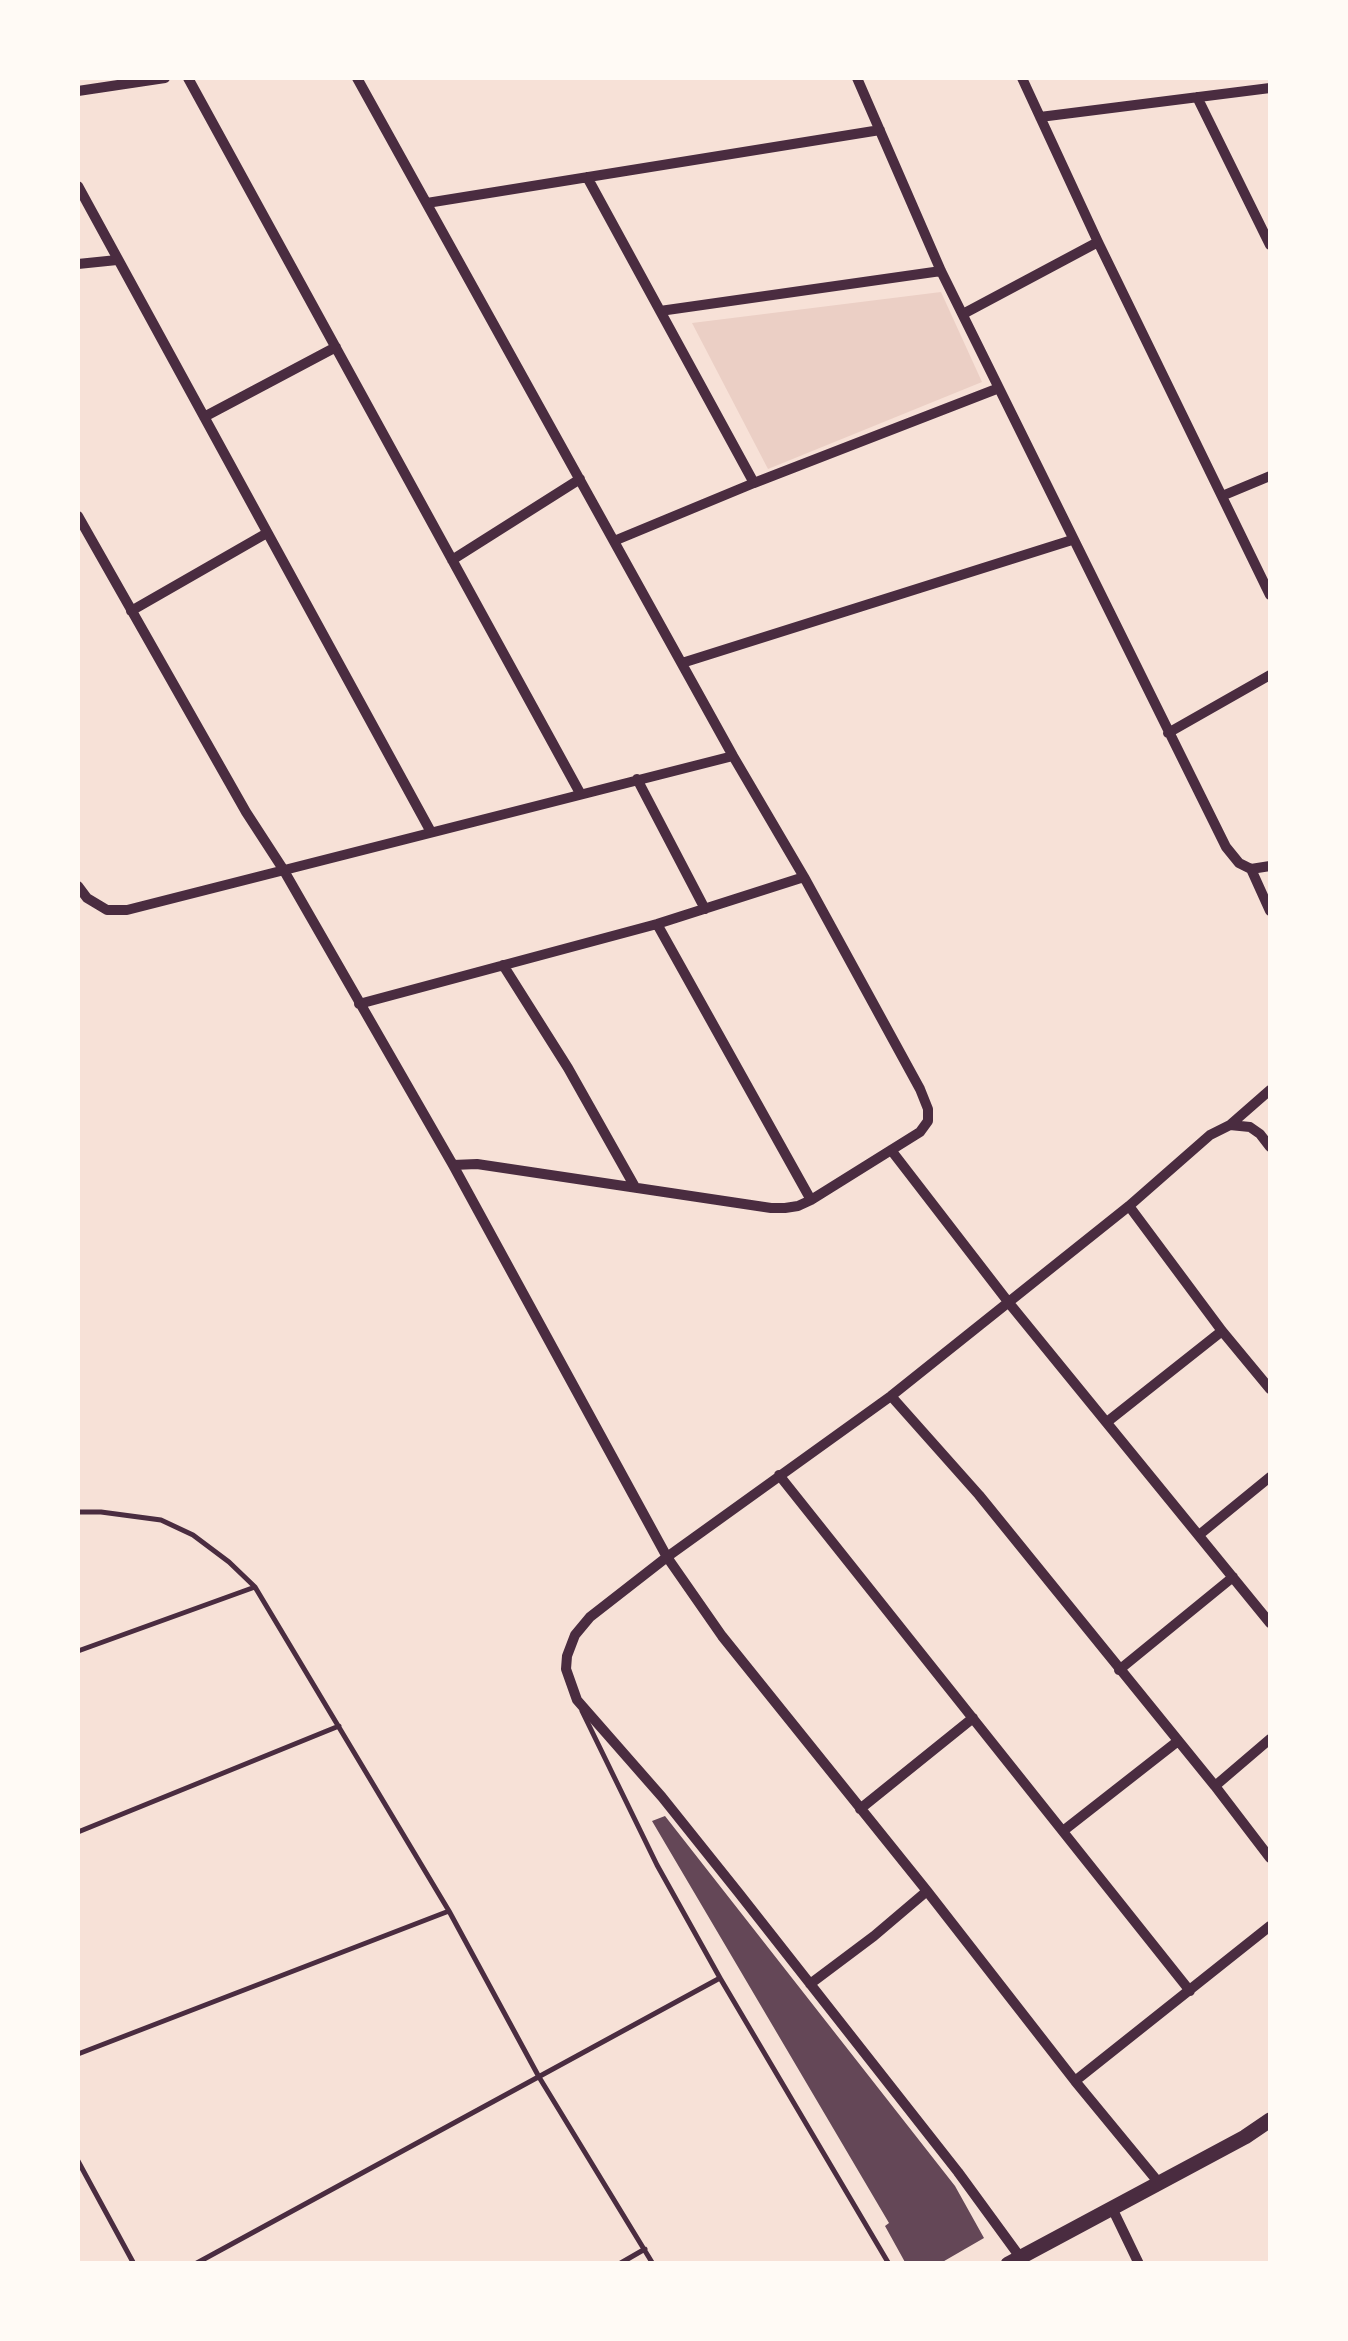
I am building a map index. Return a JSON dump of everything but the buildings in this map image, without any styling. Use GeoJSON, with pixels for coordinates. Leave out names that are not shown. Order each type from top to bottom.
{"type":"FeatureCollection","features":[{"type":"Feature","properties":{"kind":"main road"},"geometry":{"type":"LineString","coordinates":[[1014,2260],[1270,2120]]}},
{"type":"Feature","properties":{"kind":"street"},"geometry":{"type":"LineString","coordinates":[[78,90],[165,78]]}},
{"type":"Feature","properties":{"kind":"street"},"geometry":{"type":"LineString","coordinates":[[188,78],[580,793]]}},
{"type":"Feature","properties":{"kind":"street"},"geometry":{"type":"LineString","coordinates":[[358,78],[804,877],[928,1109],[928,1121],[920,1132],[798,1206],[771,1208],[477,1164],[453,1166]]}},
{"type":"Feature","properties":{"kind":"street"},"geometry":{"type":"LineString","coordinates":[[857,78],[941,271],[1072,540],[1226,848],[1251,870],[1270,911]]}},
{"type":"Feature","properties":{"kind":"street"},"geometry":{"type":"LineString","coordinates":[[1022,78],[1270,595]]}},
{"type":"Feature","properties":{"kind":"street"},"geometry":{"type":"LineString","coordinates":[[1040,117],[1270,88]]}},
{"type":"Feature","properties":{"kind":"street"},"geometry":{"type":"LineString","coordinates":[[1197,97],[1270,245]]}},
{"type":"Feature","properties":{"kind":"street"},"geometry":{"type":"LineString","coordinates":[[427,203],[880,130]]}},
{"type":"Feature","properties":{"kind":"street"},"geometry":{"type":"LineString","coordinates":[[587,178],[754,483]]}},
{"type":"Feature","properties":{"kind":"street"},"geometry":{"type":"LineString","coordinates":[[78,186],[430,832]]}},
{"type":"Feature","properties":{"kind":"street"},"geometry":{"type":"LineString","coordinates":[[963,314],[1098,242]]}},
{"type":"Feature","properties":{"kind":"street"},"geometry":{"type":"LineString","coordinates":[[78,264],[118,260]]}},
{"type":"Feature","properties":{"kind":"street"},"geometry":{"type":"LineString","coordinates":[[660,311],[941,271]]}},
{"type":"Feature","properties":{"kind":"street"},"geometry":{"type":"LineString","coordinates":[[204,417],[336,347]]}},
{"type":"Feature","properties":{"kind":"street"},"geometry":{"type":"LineString","coordinates":[[614,541],[999,388]]}},
{"type":"Feature","properties":{"kind":"street"},"geometry":{"type":"LineString","coordinates":[[1222,496],[1270,476]]}},
{"type":"Feature","properties":{"kind":"street"},"geometry":{"type":"LineString","coordinates":[[452,560],[580,479]]}},
{"type":"Feature","properties":{"kind":"street"},"geometry":{"type":"LineString","coordinates":[[78,516],[82,532],[246,812],[284,869],[453,1166],[667,1557],[722,1636],[1158,2182]]}},
{"type":"Feature","properties":{"kind":"street"},"geometry":{"type":"LineString","coordinates":[[130,611],[267,533]]}},
{"type":"Feature","properties":{"kind":"street"},"geometry":{"type":"LineString","coordinates":[[682,663],[1072,540]]}},
{"type":"Feature","properties":{"kind":"street"},"geometry":{"type":"LineString","coordinates":[[1168,733],[1270,675]]}},
{"type":"Feature","properties":{"kind":"street"},"geometry":{"type":"LineString","coordinates":[[78,886],[87,898],[107,910],[127,910],[734,756]]}},
{"type":"Feature","properties":{"kind":"street"},"geometry":{"type":"LineString","coordinates":[[637,780],[705,909]]}},
{"type":"Feature","properties":{"kind":"street"},"geometry":{"type":"LineString","coordinates":[[1251,870],[1270,866]]}},
{"type":"Feature","properties":{"kind":"street"},"geometry":{"type":"LineString","coordinates":[[359,1004],[657,924],[804,877]]}},
{"type":"Feature","properties":{"kind":"street"},"geometry":{"type":"LineString","coordinates":[[657,924],[812,1200]]}},
{"type":"Feature","properties":{"kind":"street"},"geometry":{"type":"LineString","coordinates":[[502,965],[568,1068],[635,1187]]}},
{"type":"Feature","properties":{"kind":"street"},"geometry":{"type":"LineString","coordinates":[[1014,2260],[958,2172],[662,1797],[577,1700],[566,1669],[567,1656],[575,1635],[590,1617],[891,1396],[1270,1090]]}},
{"type":"Feature","properties":{"kind":"street"},"geometry":{"type":"LineString","coordinates":[[1230,1125],[1250,1126],[1270,1147]]}},
{"type":"Feature","properties":{"kind":"street"},"geometry":{"type":"LineString","coordinates":[[891,1150],[1009,1303],[1270,1623]]}},
{"type":"Feature","properties":{"kind":"street"},"geometry":{"type":"LineString","coordinates":[[1129,1206],[1270,1389]]}},
{"type":"Feature","properties":{"kind":"street"},"geometry":{"type":"LineString","coordinates":[[1107,1422],[1222,1331]]}},
{"type":"Feature","properties":{"kind":"street"},"geometry":{"type":"LineString","coordinates":[[891,1396],[979,1495],[1270,1858]]}},
{"type":"Feature","properties":{"kind":"street"},"geometry":{"type":"LineString","coordinates":[[779,1475],[1190,1991]]}},
{"type":"Feature","properties":{"kind":"street"},"geometry":{"type":"LineString","coordinates":[[1199,1535],[1270,1477]]}},
{"type":"Feature","properties":{"kind":"street"},"geometry":{"type":"LineString","coordinates":[[1119,1670],[1233,1577]]}},
{"type":"Feature","properties":{"kind":"street"},"geometry":{"type":"LineString","coordinates":[[860,1808],[974,1718]]}},
{"type":"Feature","properties":{"kind":"street"},"geometry":{"type":"LineString","coordinates":[[1216,1786],[1270,1739]]}},
{"type":"Feature","properties":{"kind":"street"},"geometry":{"type":"LineString","coordinates":[[1063,1831],[1178,1741]]}},
{"type":"Feature","properties":{"kind":"street"},"geometry":{"type":"LineString","coordinates":[[810,1984],[927,1891]]}},
{"type":"Feature","properties":{"kind":"street"},"geometry":{"type":"LineString","coordinates":[[1074,2081],[1270,1926]]}},
{"type":"Feature","properties":{"kind":"street"},"geometry":{"type":"LineString","coordinates":[[1112,2208],[1139,2264]]}},
{"type":"Feature","properties":{"kind":"lane"},"geometry":{"type":"LineString","coordinates":[[78,1512],[161,1520],[193,1535],[255,1587],[449,1911],[539,2077],[652,2264]]}},
{"type":"Feature","properties":{"kind":"lane"},"geometry":{"type":"LineString","coordinates":[[78,1652],[255,1587]]}},
{"type":"Feature","properties":{"kind":"lane"},"geometry":{"type":"LineString","coordinates":[[577,1700],[657,1865],[889,2264]]}},
{"type":"Feature","properties":{"kind":"lane"},"geometry":{"type":"LineString","coordinates":[[78,1832],[339,1726]]}},
{"type":"Feature","properties":{"kind":"lane"},"geometry":{"type":"LineString","coordinates":[[78,2054],[449,1911]]}},
{"type":"Feature","properties":{"kind":"lane"},"geometry":{"type":"LineString","coordinates":[[195,2264],[720,1978]]}},
{"type":"Feature","properties":{"kind":"lane"},"geometry":{"type":"LineString","coordinates":[[78,2161],[134,2264]]}},
{"type":"Feature","properties":{"kind":"lane"},"geometry":{"type":"LineString","coordinates":[[618,2264],[644,2249]]}},
{"type":"Feature","properties":{"kind":"shaded area"},"geometry":{"type":"Polygon","coordinates":[[[941,292],[982,382],[768,469],[692,323],[941,292]]]}}]}
